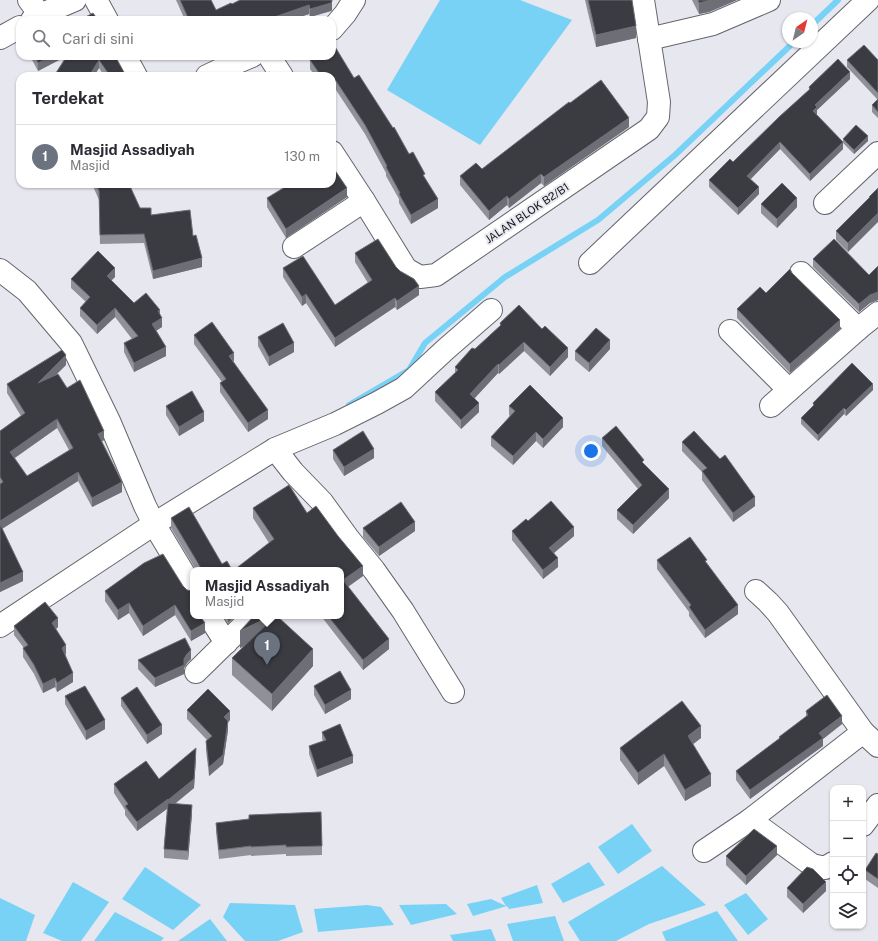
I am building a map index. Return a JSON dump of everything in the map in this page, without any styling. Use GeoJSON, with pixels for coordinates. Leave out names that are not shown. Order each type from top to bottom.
{"type":"FeatureCollection","features":[{"type":"Feature","properties":{"kind":"street"},"geometry":{"type":"LineString","coordinates":[[34,12],[75,0]]}},
{"type":"Feature","properties":{"kind":"street"},"geometry":{"type":"LineString","coordinates":[[96,0],[105,16]]}},
{"type":"Feature","properties":{"kind":"street"},"geometry":{"type":"LineString","coordinates":[[336,24],[354,0]]}},
{"type":"Feature","properties":{"kind":"street","name":"JALAN BLOK B2/B1"},"geometry":{"type":"LineString","coordinates":[[336,158],[406,269],[420,277],[436,276],[649,129],[658,117],[659,102],[643,0]]}},
{"type":"Feature","properties":{"kind":"street"},"geometry":{"type":"LineString","coordinates":[[649,39],[714,24],[770,0]]}},
{"type":"Feature","properties":{"kind":"street"},"geometry":{"type":"LineString","coordinates":[[590,263],[868,0]]}},
{"type":"Feature","properties":{"kind":"street"},"geometry":{"type":"LineString","coordinates":[[0,38],[16,29]]}},
{"type":"Feature","properties":{"kind":"street"},"geometry":{"type":"LineString","coordinates":[[127,60],[134,72]]}},
{"type":"Feature","properties":{"kind":"street"},"geometry":{"type":"LineString","coordinates":[[215,72],[243,60]]}},
{"type":"Feature","properties":{"kind":"street"},"geometry":{"type":"LineString","coordinates":[[272,60],[279,72]]}},
{"type":"Feature","properties":{"kind":"street"},"geometry":{"type":"LineString","coordinates":[[825,203],[878,153]]}},
{"type":"Feature","properties":{"kind":"street"},"geometry":{"type":"LineString","coordinates":[[294,247],[364,201]]}},
{"type":"Feature","properties":{"kind":"street"},"geometry":{"type":"LineString","coordinates":[[0,270],[27,291],[71,343],[109,421],[150,517],[190,584]]}},
{"type":"Feature","properties":{"kind":"street"},"geometry":{"type":"LineString","coordinates":[[801,273],[858,329]]}},
{"type":"Feature","properties":{"kind":"street"},"geometry":{"type":"LineString","coordinates":[[0,626],[150,517],[275,449],[335,424],[404,388],[491,310]]}},
{"type":"Feature","properties":{"kind":"street"},"geometry":{"type":"LineString","coordinates":[[771,406],[878,313]]}},
{"type":"Feature","properties":{"kind":"street"},"geometry":{"type":"LineString","coordinates":[[730,331],[789,390]]}},
{"type":"Feature","properties":{"kind":"street"},"geometry":{"type":"LineString","coordinates":[[275,449],[293,472],[322,502],[348,538],[374,570],[403,611],[453,692]]}},
{"type":"Feature","properties":{"kind":"street"},"geometry":{"type":"LineString","coordinates":[[704,851],[870,739],[778,613],[756,591]]}},
{"type":"Feature","properties":{"kind":"street"},"geometry":{"type":"LineString","coordinates":[[211,619],[226,644]]}},
{"type":"Feature","properties":{"kind":"street"},"geometry":{"type":"LineString","coordinates":[[196,672],[250,619]]}},
{"type":"Feature","properties":{"kind":"street"},"geometry":{"type":"LineString","coordinates":[[866,821],[878,805]]}},
{"type":"Feature","properties":{"kind":"street"},"geometry":{"type":"LineString","coordinates":[[750,820],[812,865],[825,868],[830,865]]}},
{"type":"Feature","properties":{"kind":"water"},"geometry":{"type":"Polygon","coordinates":[[[440,0],[520,0],[572,20],[480,145],[387,90],[440,0]]]}},
{"type":"Feature","properties":{"kind":"water"},"geometry":{"type":"Polygon","coordinates":[[[632,824],[652,851],[618,874],[598,847],[632,824]]]}},
{"type":"Feature","properties":{"kind":"water"},"geometry":{"type":"Polygon","coordinates":[[[589,862],[605,885],[563,903],[551,884],[589,862]]]}},
{"type":"Feature","properties":{"kind":"water"},"geometry":{"type":"Polygon","coordinates":[[[662,866],[706,905],[649,924],[616,941],[580,941],[568,922],[662,866]]]}},
{"type":"Feature","properties":{"kind":"water"},"geometry":{"type":"Polygon","coordinates":[[[145,867],[201,905],[173,930],[122,899],[145,867]]]}},
{"type":"Feature","properties":{"kind":"water"},"geometry":{"type":"Polygon","coordinates":[[[73,882],[109,902],[81,941],[62,941],[43,933],[73,882]]]}},
{"type":"Feature","properties":{"kind":"water"},"geometry":{"type":"Polygon","coordinates":[[[537,885],[543,903],[509,909],[507,906],[473,916],[467,904],[491,899],[506,906],[501,898],[537,885]]]}},
{"type":"Feature","properties":{"kind":"water"},"geometry":{"type":"Polygon","coordinates":[[[746,893],[768,919],[748,935],[724,905],[746,893]]]}},
{"type":"Feature","properties":{"kind":"water"},"geometry":{"type":"Polygon","coordinates":[[[0,898],[35,915],[26,941],[0,941],[0,898]]]}},
{"type":"Feature","properties":{"kind":"water"},"geometry":{"type":"Polygon","coordinates":[[[230,903],[295,905],[303,932],[278,941],[245,941],[223,917],[230,903]]]}},
{"type":"Feature","properties":{"kind":"water"},"geometry":{"type":"Polygon","coordinates":[[[446,904],[457,914],[411,925],[399,905],[446,904]]]}},
{"type":"Feature","properties":{"kind":"water"},"geometry":{"type":"Polygon","coordinates":[[[367,905],[381,907],[394,925],[318,932],[314,909],[367,905]]]}},
{"type":"Feature","properties":{"kind":"water"},"geometry":{"type":"Polygon","coordinates":[[[717,911],[738,941],[666,941],[662,932],[717,911]]]}},
{"type":"Feature","properties":{"kind":"water"},"geometry":{"type":"Polygon","coordinates":[[[115,912],[164,938],[161,941],[94,941],[115,912]]]}},
{"type":"Feature","properties":{"kind":"water"},"geometry":{"type":"Polygon","coordinates":[[[555,916],[564,941],[513,941],[507,924],[555,916]]]}},
{"type":"Feature","properties":{"kind":"water"},"geometry":{"type":"Polygon","coordinates":[[[210,919],[227,941],[178,941],[210,919]]]}},
{"type":"Feature","properties":{"kind":"water"},"geometry":{"type":"Polygon","coordinates":[[[491,929],[496,941],[453,941],[450,935],[491,929]]]}},
{"type":"Feature","properties":{"kind":"building"},"geometry":{"type":"Polygon","coordinates":[[[180,0],[211,0],[216,10],[240,0],[332,0],[331,3],[310,9],[309,5],[277,16],[187,16],[180,0]]]}},
{"type":"Feature","properties":{"kind":"building"},"geometry":{"type":"Polygon","coordinates":[[[588,0],[632,0],[636,26],[596,35],[588,0]]]}},
{"type":"Feature","properties":{"kind":"building"},"geometry":{"type":"Polygon","coordinates":[[[698,0],[711,0],[699,3],[698,0]]]}},
{"type":"Feature","properties":{"kind":"building"},"geometry":{"type":"Polygon","coordinates":[[[93,13],[95,16],[87,16],[93,13]]]}},
{"type":"Feature","properties":{"kind":"building"},"geometry":{"type":"Polygon","coordinates":[[[864,45],[878,60],[878,93],[847,60],[864,45]]]}},
{"type":"Feature","properties":{"kind":"building"},"geometry":{"type":"Polygon","coordinates":[[[336,48],[354,78],[359,75],[393,128],[394,127],[409,154],[413,152],[425,174],[423,175],[438,199],[411,215],[365,125],[336,81],[336,72],[318,72],[310,60],[336,60],[336,48]]]}},
{"type":"Feature","properties":{"kind":"building"},"geometry":{"type":"Polygon","coordinates":[[[838,59],[850,72],[815,105],[817,107],[813,111],[843,142],[810,174],[780,142],[747,176],[759,187],[738,208],[709,180],[730,159],[733,162],[810,89],[809,87],[838,59]]]}},
{"type":"Feature","properties":{"kind":"building"},"geometry":{"type":"Polygon","coordinates":[[[37,60],[44,60],[38,63],[37,60]]]}},
{"type":"Feature","properties":{"kind":"building"},"geometry":{"type":"Polygon","coordinates":[[[64,60],[99,60],[92,72],[57,72],[64,60]]]}},
{"type":"Feature","properties":{"kind":"building"},"geometry":{"type":"Polygon","coordinates":[[[99,60],[117,60],[124,72],[107,72],[99,60]]]}},
{"type":"Feature","properties":{"kind":"building"},"geometry":{"type":"Polygon","coordinates":[[[601,80],[629,118],[544,177],[541,174],[509,199],[507,196],[489,211],[460,176],[476,163],[482,169],[569,102],[570,103],[601,80]]]}},
{"type":"Feature","properties":{"kind":"building"},"geometry":{"type":"Polygon","coordinates":[[[878,99],[878,112],[872,105],[878,99]]]}},
{"type":"Feature","properties":{"kind":"building"},"geometry":{"type":"Polygon","coordinates":[[[856,125],[868,136],[854,150],[843,139],[856,125]]]}},
{"type":"Feature","properties":{"kind":"building"},"geometry":{"type":"Polygon","coordinates":[[[336,172],[347,188],[286,229],[267,198],[283,188],[336,188],[336,172]]]}},
{"type":"Feature","properties":{"kind":"building"},"geometry":{"type":"Polygon","coordinates":[[[782,183],[797,198],[777,219],[761,204],[782,183]]]}},
{"type":"Feature","properties":{"kind":"building"},"geometry":{"type":"Polygon","coordinates":[[[98,188],[131,188],[140,208],[151,208],[151,215],[190,210],[193,236],[196,235],[202,258],[153,271],[144,234],[100,235],[98,188]]]}},
{"type":"Feature","properties":{"kind":"building"},"geometry":{"type":"Polygon","coordinates":[[[878,188],[878,213],[848,243],[836,231],[878,188]]]}},
{"type":"Feature","properties":{"kind":"building"},"geometry":{"type":"Polygon","coordinates":[[[378,239],[396,267],[414,279],[419,286],[397,301],[395,298],[335,338],[306,294],[302,297],[283,268],[303,256],[335,305],[372,280],[355,253],[378,239]]]}},
{"type":"Feature","properties":{"kind":"building"},"geometry":{"type":"Polygon","coordinates":[[[834,239],[869,275],[878,266],[878,292],[870,295],[859,304],[813,259],[834,239]]]}},
{"type":"Feature","properties":{"kind":"building"},"geometry":{"type":"Polygon","coordinates":[[[98,251],[115,268],[107,276],[134,303],[146,293],[160,310],[158,311],[162,318],[152,324],[166,347],[134,363],[124,343],[138,336],[115,308],[97,325],[80,308],[90,297],[71,279],[98,251]]]}},
{"type":"Feature","properties":{"kind":"building"},"geometry":{"type":"Polygon","coordinates":[[[790,269],[792,273],[840,320],[790,364],[737,309],[760,287],[766,293],[790,269]]]}},
{"type":"Feature","properties":{"kind":"building"},"geometry":{"type":"Polygon","coordinates":[[[519,305],[542,329],[545,326],[568,348],[550,367],[524,342],[499,365],[498,364],[470,394],[479,403],[461,420],[435,392],[458,370],[455,367],[472,348],[475,349],[501,325],[500,323],[519,305]]]}},
{"type":"Feature","properties":{"kind":"building"},"geometry":{"type":"Polygon","coordinates":[[[212,322],[234,353],[229,356],[268,410],[248,423],[220,383],[226,379],[194,335],[212,322]]]}},
{"type":"Feature","properties":{"kind":"building"},"geometry":{"type":"Polygon","coordinates":[[[283,323],[294,343],[269,357],[258,337],[283,323]]]}},
{"type":"Feature","properties":{"kind":"building"},"geometry":{"type":"Polygon","coordinates":[[[596,328],[610,340],[589,363],[575,351],[596,328]]]}},
{"type":"Feature","properties":{"kind":"building"},"geometry":{"type":"Polygon","coordinates":[[[62,350],[66,355],[38,383],[58,374],[67,388],[80,380],[104,431],[98,434],[122,482],[92,498],[78,472],[0,521],[0,484],[3,482],[0,477],[0,431],[25,413],[7,384],[62,350]],[[57,419],[10,452],[27,476],[73,448],[57,419]]]}},
{"type":"Feature","properties":{"kind":"building"},"geometry":{"type":"Polygon","coordinates":[[[852,363],[873,384],[846,410],[844,408],[818,435],[801,418],[814,405],[813,403],[852,363]]]}},
{"type":"Feature","properties":{"kind":"building"},"geometry":{"type":"Polygon","coordinates":[[[530,385],[563,418],[543,439],[536,432],[513,456],[491,437],[515,411],[509,406],[530,385]]]}},
{"type":"Feature","properties":{"kind":"building"},"geometry":{"type":"Polygon","coordinates":[[[192,391],[204,412],[179,427],[166,406],[192,391]]]}},
{"type":"Feature","properties":{"kind":"building"},"geometry":{"type":"Polygon","coordinates":[[[616,426],[644,460],[642,462],[669,489],[633,525],[617,510],[642,485],[602,438],[616,426]]]}},
{"type":"Feature","properties":{"kind":"building"},"geometry":{"type":"Polygon","coordinates":[[[363,431],[374,449],[344,467],[333,450],[363,431]]]}},
{"type":"Feature","properties":{"kind":"building"},"geometry":{"type":"Polygon","coordinates":[[[694,431],[720,459],[725,455],[755,497],[733,513],[702,471],[707,468],[682,442],[694,431]]]}},
{"type":"Feature","properties":{"kind":"building"},"geometry":{"type":"Polygon","coordinates":[[[289,485],[307,513],[316,506],[363,566],[344,579],[344,567],[238,567],[274,539],[253,508],[289,485]]]}},
{"type":"Feature","properties":{"kind":"building"},"geometry":{"type":"Polygon","coordinates":[[[551,501],[574,527],[549,548],[558,558],[543,570],[512,531],[526,519],[528,521],[551,501]]]}},
{"type":"Feature","properties":{"kind":"building"},"geometry":{"type":"Polygon","coordinates":[[[401,502],[415,522],[379,547],[363,528],[401,502]]]}},
{"type":"Feature","properties":{"kind":"building"},"geometry":{"type":"Polygon","coordinates":[[[189,507],[222,564],[227,561],[230,567],[200,567],[171,518],[189,507]]]}},
{"type":"Feature","properties":{"kind":"building"},"geometry":{"type":"Polygon","coordinates":[[[0,524],[23,572],[0,583],[0,524]]]}},
{"type":"Feature","properties":{"kind":"building"},"geometry":{"type":"Polygon","coordinates":[[[690,537],[707,560],[705,561],[738,605],[705,630],[689,607],[691,605],[657,560],[690,537]]]}},
{"type":"Feature","properties":{"kind":"building"},"geometry":{"type":"Polygon","coordinates":[[[163,554],[183,586],[187,590],[190,590],[190,619],[202,619],[205,623],[191,631],[175,605],[143,626],[129,603],[118,610],[105,591],[144,563],[163,554]]]}},
{"type":"Feature","properties":{"kind":"building"},"geometry":{"type":"Polygon","coordinates":[[[344,581],[389,639],[363,660],[330,619],[344,619],[344,581]]]}},
{"type":"Feature","properties":{"kind":"building"},"geometry":{"type":"Polygon","coordinates":[[[45,602],[58,618],[52,623],[66,645],[62,648],[73,673],[57,683],[55,678],[43,684],[34,665],[23,648],[28,645],[14,626],[45,602]]]}},
{"type":"Feature","properties":{"kind":"building"},"geometry":{"type":"Polygon","coordinates":[[[251,619],[265,619],[240,631],[251,619]]]}},
{"type":"Feature","properties":{"kind":"building"},"geometry":{"type":"Polygon","coordinates":[[[272,619],[280,619],[313,649],[272,694],[232,658],[272,619]]]}},
{"type":"Feature","properties":{"kind":"building"},"geometry":{"type":"Polygon","coordinates":[[[185,638],[191,650],[184,659],[184,665],[155,678],[138,660],[185,638]]]}},
{"type":"Feature","properties":{"kind":"building"},"geometry":{"type":"Polygon","coordinates":[[[340,671],[351,690],[325,705],[314,686],[340,671]]]}},
{"type":"Feature","properties":{"kind":"building"},"geometry":{"type":"Polygon","coordinates":[[[85,686],[105,720],[86,731],[65,696],[85,686]]]}},
{"type":"Feature","properties":{"kind":"building"},"geometry":{"type":"Polygon","coordinates":[[[137,687],[162,725],[147,735],[121,698],[137,687]]]}},
{"type":"Feature","properties":{"kind":"building"},"geometry":{"type":"Polygon","coordinates":[[[208,689],[230,711],[224,717],[228,721],[223,755],[209,767],[206,741],[212,736],[187,710],[208,689]]]}},
{"type":"Feature","properties":{"kind":"building"},"geometry":{"type":"Polygon","coordinates":[[[827,695],[842,716],[819,733],[823,738],[750,790],[736,771],[808,715],[806,711],[827,695]]]}},
{"type":"Feature","properties":{"kind":"building"},"geometry":{"type":"Polygon","coordinates":[[[682,701],[701,726],[688,736],[711,774],[685,790],[664,754],[638,773],[620,748],[682,701]]]}},
{"type":"Feature","properties":{"kind":"building"},"geometry":{"type":"Polygon","coordinates":[[[340,724],[353,756],[317,770],[309,746],[326,740],[322,732],[340,724]]]}},
{"type":"Feature","properties":{"kind":"building"},"geometry":{"type":"Polygon","coordinates":[[[196,748],[194,779],[137,822],[125,806],[128,804],[114,784],[146,761],[159,779],[196,748]]]}},
{"type":"Feature","properties":{"kind":"building"},"geometry":{"type":"Polygon","coordinates":[[[168,803],[192,805],[188,851],[164,849],[168,803]]]}},
{"type":"Feature","properties":{"kind":"building"},"geometry":{"type":"Polygon","coordinates":[[[321,812],[322,846],[251,846],[219,850],[216,823],[249,819],[249,815],[321,812]]]}},
{"type":"Feature","properties":{"kind":"building"},"geometry":{"type":"Polygon","coordinates":[[[754,829],[777,846],[746,876],[726,856],[754,829]]]}},
{"type":"Feature","properties":{"kind":"building"},"geometry":{"type":"Polygon","coordinates":[[[876,853],[878,854],[878,879],[866,871],[876,853]]]}},
{"type":"Feature","properties":{"kind":"building"},"geometry":{"type":"Polygon","coordinates":[[[807,867],[813,869],[826,882],[803,904],[787,888],[807,867]]]}},
{"type":"Feature","properties":{"kind":"waterway"},"geometry":{"type":"LineString","coordinates":[[818,19],[838,0]]}},
{"type":"Feature","properties":{"kind":"waterway"},"geometry":{"type":"LineString","coordinates":[[349,405],[409,370],[425,343],[505,277],[598,220],[675,155],[788,48]]}},
{"type":"Feature","properties":{"kind":"place","name":"Masjid Assadiyah"},"geometry":{"type":"Point","coordinates":[267,665]}}]}
